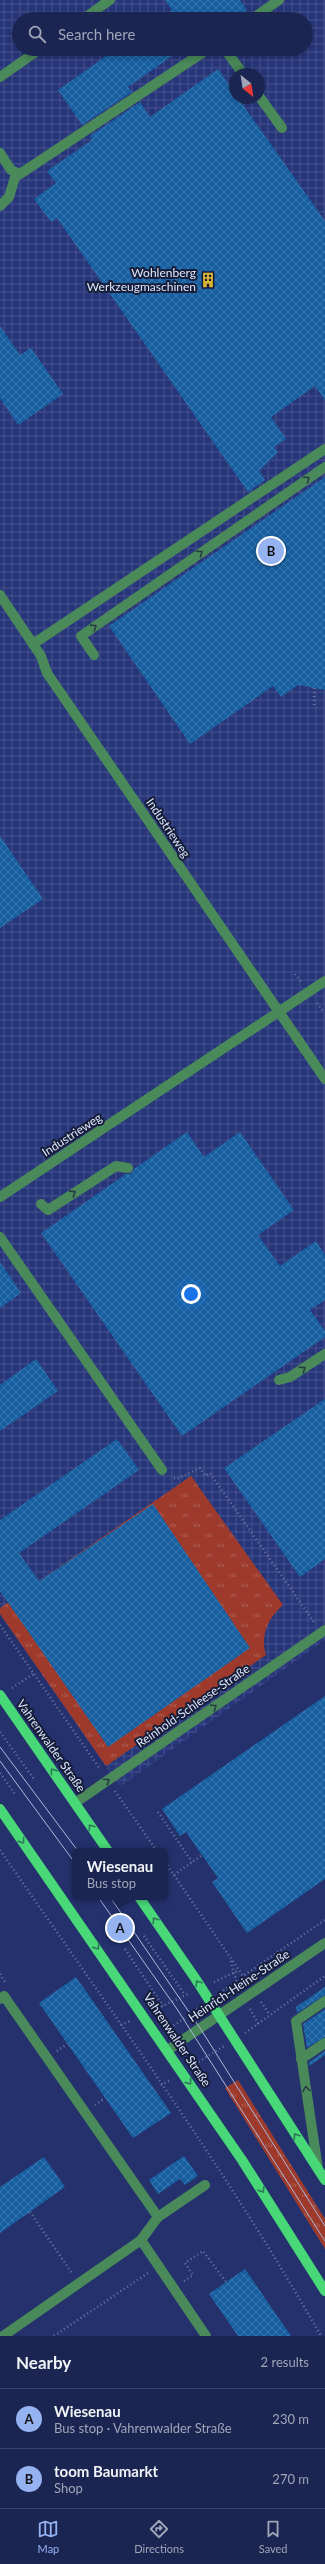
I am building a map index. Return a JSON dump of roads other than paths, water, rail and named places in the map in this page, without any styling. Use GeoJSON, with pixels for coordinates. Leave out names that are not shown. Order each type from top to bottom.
{"type":"FeatureCollection","features":[{"type":"Feature","properties":{"kind":"main road","name":"Vahrenwalder Straße"},"geometry":{"type":"LineString","coordinates":[[0,1695],[106,1848]]}},
{"type":"Feature","properties":{"kind":"main road","name":"Vahrenwalder Straße"},"geometry":{"type":"LineString","coordinates":[[0,1809],[168,2050],[242,2160],[325,2291]]}},
{"type":"Feature","properties":{"kind":"main road"},"geometry":{"type":"LineString","coordinates":[[141,1900],[209,2001],[325,2180]]}},
{"type":"Feature","properties":{"kind":"street"},"geometry":{"type":"LineString","coordinates":[[93,12],[110,0]]}},
{"type":"Feature","properties":{"kind":"street"},"geometry":{"type":"LineString","coordinates":[[262,12],[279,0]]}},
{"type":"Feature","properties":{"kind":"street"},"geometry":{"type":"LineString","coordinates":[[0,77],[30,56]]}},
{"type":"Feature","properties":{"kind":"street"},"geometry":{"type":"LineString","coordinates":[[16,174],[20,174],[197,56]]}},
{"type":"Feature","properties":{"kind":"street"},"geometry":{"type":"LineString","coordinates":[[231,56],[239,68]]}},
{"type":"Feature","properties":{"kind":"street"},"geometry":{"type":"LineString","coordinates":[[265,104],[282,128]]}},
{"type":"Feature","properties":{"kind":"street"},"geometry":{"type":"LineString","coordinates":[[0,153],[16,174]]}},
{"type":"Feature","properties":{"kind":"street"},"geometry":{"type":"LineString","coordinates":[[0,206],[9,197],[16,174]]}},
{"type":"Feature","properties":{"kind":"street"},"geometry":{"type":"LineString","coordinates":[[33,644],[325,449]]}},
{"type":"Feature","properties":{"kind":"street"},"geometry":{"type":"LineString","coordinates":[[94,655],[80,636],[325,467]]}},
{"type":"Feature","properties":{"kind":"street","name":"Industrieweg"},"geometry":{"type":"LineString","coordinates":[[0,595],[41,656],[47,674],[278,1012]]}},
{"type":"Feature","properties":{"kind":"street","name":"Industrieweg"},"geometry":{"type":"LineString","coordinates":[[0,1197],[325,981]]}},
{"type":"Feature","properties":{"kind":"street"},"geometry":{"type":"LineString","coordinates":[[278,1012],[325,1079]]}},
{"type":"Feature","properties":{"kind":"street"},"geometry":{"type":"LineString","coordinates":[[41,1204],[48,1210],[116,1166],[128,1168]]}},
{"type":"Feature","properties":{"kind":"street"},"geometry":{"type":"LineString","coordinates":[[0,1237],[162,1470]]}},
{"type":"Feature","properties":{"kind":"street"},"geometry":{"type":"LineString","coordinates":[[279,1380],[290,1377],[325,1354]]}},
{"type":"Feature","properties":{"kind":"street","name":"Reinhold-Schleese-Straße"},"geometry":{"type":"LineString","coordinates":[[75,1803],[323,1631]]}},
{"type":"Feature","properties":{"kind":"street","name":"Heinrich-Heine-Straße"},"geometry":{"type":"LineString","coordinates":[[168,2050],[325,1943]]}},
{"type":"Feature","properties":{"kind":"street"},"geometry":{"type":"LineString","coordinates":[[0,1999],[4,1996],[158,2217]]}},
{"type":"Feature","properties":{"kind":"street"},"geometry":{"type":"LineString","coordinates":[[318,2169],[296,2021],[325,2000]]}},
{"type":"Feature","properties":{"kind":"street"},"geometry":{"type":"LineString","coordinates":[[301,2060],[325,2043]]}},
{"type":"Feature","properties":{"kind":"street"},"geometry":{"type":"LineString","coordinates":[[3,2336],[141,2240],[158,2217],[205,2185]]}},
{"type":"Feature","properties":{"kind":"street"},"geometry":{"type":"LineString","coordinates":[[141,2240],[206,2336]]}},
{"type":"Feature","properties":{"kind":"tram line"},"geometry":{"type":"LineString","coordinates":[[0,1747],[76,1848]]}},
{"type":"Feature","properties":{"kind":"tram line"},"geometry":{"type":"LineString","coordinates":[[0,1761],[72,1859]]}},
{"type":"Feature","properties":{"kind":"tram line"},"geometry":{"type":"LineString","coordinates":[[100,1900],[177,2009],[325,2241]]}},
{"type":"Feature","properties":{"kind":"tram line"},"geometry":{"type":"LineString","coordinates":[[112,1900],[200,2028],[325,2226]]}},
{"type":"Feature","properties":{"kind":"place","name":"Wohlenberg Werkzeugmaschinen"},"geometry":{"type":"Point","coordinates":[208,280]}},
{"type":"Feature","properties":{"kind":"place","name":"toom Baumarkt"},"geometry":{"type":"Point","coordinates":[271,551]}},
{"type":"Feature","properties":{"kind":"place","name":"Wiesenau"},"geometry":{"type":"Point","coordinates":[120,1928]}}]}
